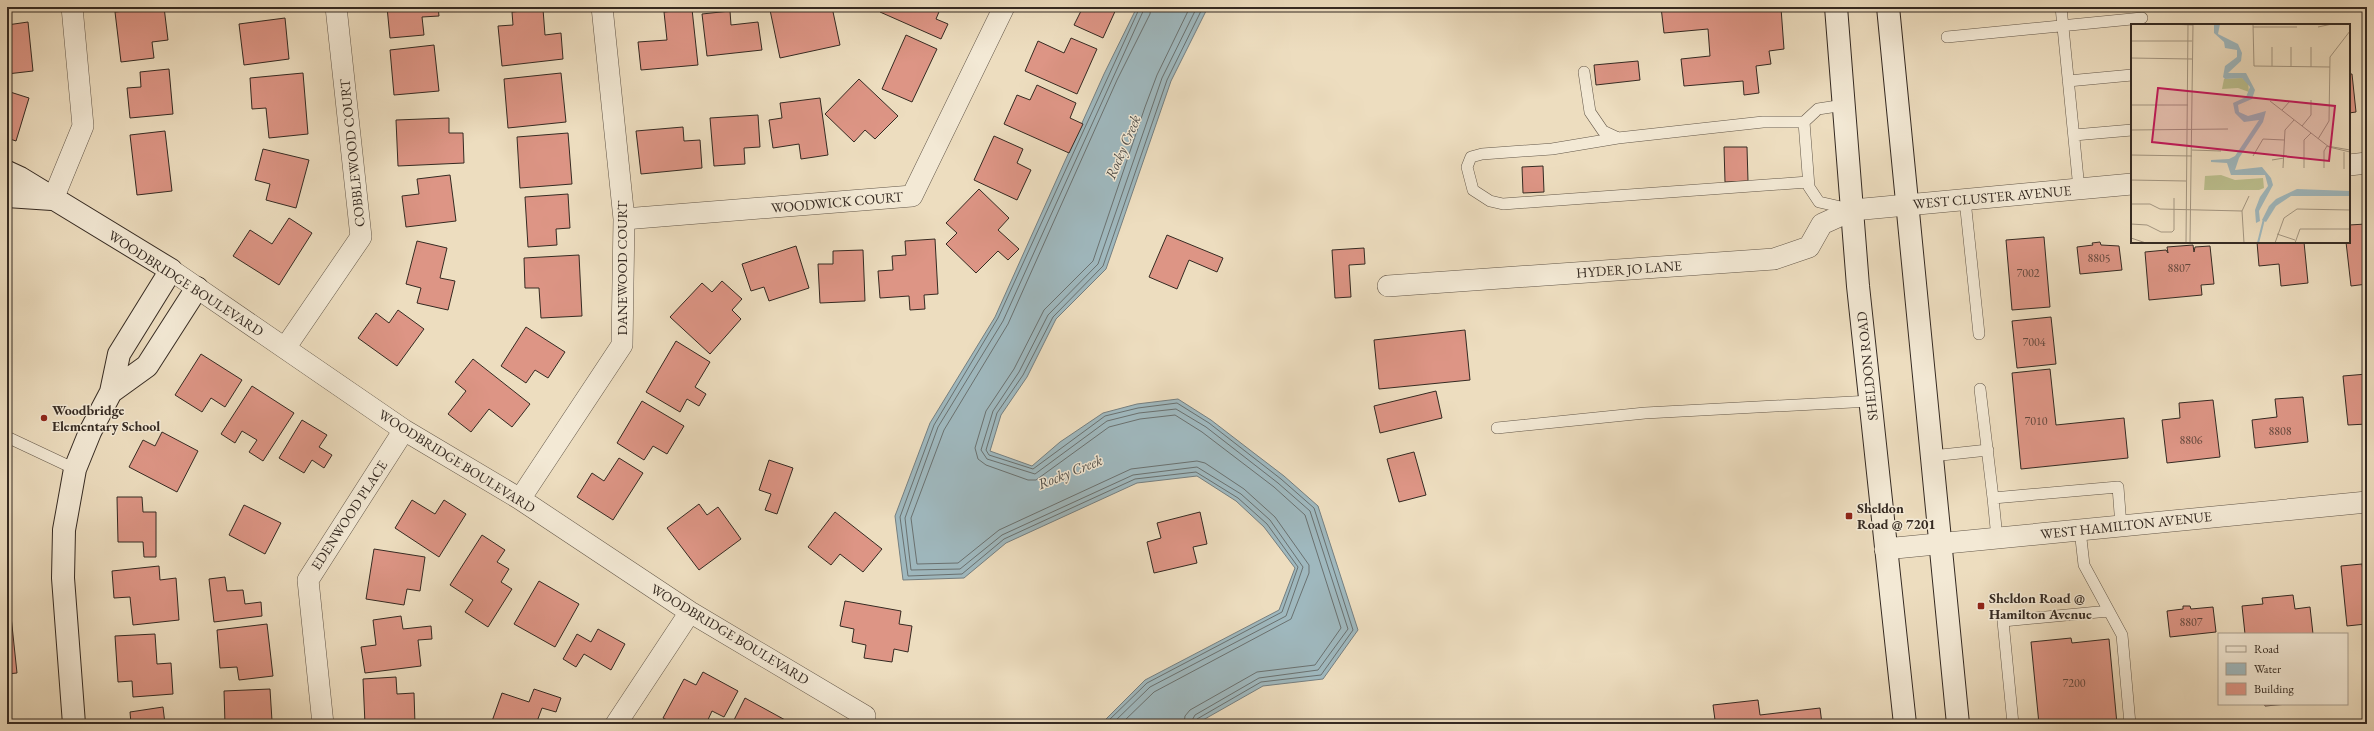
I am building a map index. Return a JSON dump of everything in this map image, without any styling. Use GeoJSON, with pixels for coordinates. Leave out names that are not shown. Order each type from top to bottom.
{"type":"FeatureCollection","features":[{"type":"Feature","properties":{"kind":"main road","name":"SHELDON ROAD"},"geometry":{"type":"LineString","coordinates":[[1836,7],[1858,286],[1905,724]]}},
{"type":"Feature","properties":{"kind":"main road"},"geometry":{"type":"LineString","coordinates":[[1888,7],[1958,724]]}},
{"type":"Feature","properties":{"kind":"main road","name":"WOODBRIDGE BOULEVARD"},"geometry":{"type":"LineString","coordinates":[[7,172],[20,178],[171,270]]}},
{"type":"Feature","properties":{"kind":"main road","name":"WOODBRIDGE BOULEVARD"},"geometry":{"type":"LineString","coordinates":[[7,196],[53,199]]}},
{"type":"Feature","properties":{"kind":"main road"},"geometry":{"type":"LineString","coordinates":[[74,724],[66,636],[63,578],[64,530],[75,469],[90,432],[111,392],[119,354],[171,270]]}},
{"type":"Feature","properties":{"kind":"main road"},"geometry":{"type":"LineString","coordinates":[[111,392],[148,366],[197,288]]}},
{"type":"Feature","properties":{"kind":"street"},"geometry":{"type":"LineString","coordinates":[[53,199],[83,126],[72,7]]}},
{"type":"Feature","properties":{"kind":"street","name":"COBBLEWOOD COURT"},"geometry":{"type":"LineString","coordinates":[[285,348],[361,237],[336,7]]}},
{"type":"Feature","properties":{"kind":"street","name":"DANEWOOD COURT"},"geometry":{"type":"LineString","coordinates":[[520,499],[622,345],[624,220],[602,7]]}},
{"type":"Feature","properties":{"kind":"street","name":"WOODWICK COURT"},"geometry":{"type":"LineString","coordinates":[[624,220],[912,196],[1004,7]]}},
{"type":"Feature","properties":{"kind":"street"},"geometry":{"type":"LineString","coordinates":[[2350,165],[2367,163]]}},
{"type":"Feature","properties":{"kind":"street","name":"WEST CLUSTER AVENUE"},"geometry":{"type":"LineString","coordinates":[[1853,210],[2131,184]]}},
{"type":"Feature","properties":{"kind":"street","name":"HYDER JO LANE"},"geometry":{"type":"LineString","coordinates":[[1388,286],[1774,259],[1809,247],[1822,224],[1853,210]]}},
{"type":"Feature","properties":{"kind":"street","name":"WOODBRIDGE BOULEVARD"},"geometry":{"type":"LineString","coordinates":[[171,270],[404,430],[520,499],[690,612],[866,716]]}},
{"type":"Feature","properties":{"kind":"street","name":"EDENWOOD PLACE"},"geometry":{"type":"LineString","coordinates":[[323,724],[308,580],[404,430]]}},
{"type":"Feature","properties":{"kind":"street","name":"WEST HAMILTON AVENUE"},"geometry":{"type":"LineString","coordinates":[[1885,548],[2367,502]]}},
{"type":"Feature","properties":{"kind":"street"},"geometry":{"type":"LineString","coordinates":[[616,724],[690,612]]}},
{"type":"Feature","properties":{"kind":"lane"},"geometry":{"type":"LineString","coordinates":[[2061,7],[2079,189]]}},
{"type":"Feature","properties":{"kind":"lane"},"geometry":{"type":"LineString","coordinates":[[1947,38],[2141,17]]}},
{"type":"Feature","properties":{"kind":"lane"},"geometry":{"type":"LineString","coordinates":[[1584,72],[1590,112],[1603,131],[1618,138]]}},
{"type":"Feature","properties":{"kind":"lane"},"geometry":{"type":"LineString","coordinates":[[2068,81],[2131,75]]}},
{"type":"Feature","properties":{"kind":"lane"},"geometry":{"type":"LineString","coordinates":[[1808,182],[1503,204],[1490,201],[1473,190],[1467,167],[1471,157],[1482,154],[1552,149],[1618,138],[1763,122],[1804,122],[1818,109],[1844,105]]}},
{"type":"Feature","properties":{"kind":"lane"},"geometry":{"type":"LineString","coordinates":[[1804,122],[1808,187],[1818,202],[1853,210]]}},
{"type":"Feature","properties":{"kind":"lane"},"geometry":{"type":"LineString","coordinates":[[2074,136],[2131,130]]}},
{"type":"Feature","properties":{"kind":"lane"},"geometry":{"type":"LineString","coordinates":[[1965,200],[1979,334]]}},
{"type":"Feature","properties":{"kind":"lane"},"geometry":{"type":"LineString","coordinates":[[1980,388],[1988,450],[1996,538]]}},
{"type":"Feature","properties":{"kind":"lane"},"geometry":{"type":"LineString","coordinates":[[1497,428],[1644,413],[1871,401]]}},
{"type":"Feature","properties":{"kind":"lane"},"geometry":{"type":"LineString","coordinates":[[7,437],[75,469]]}},
{"type":"Feature","properties":{"kind":"lane"},"geometry":{"type":"LineString","coordinates":[[1932,456],[1988,450]]}},
{"type":"Feature","properties":{"kind":"lane"},"geometry":{"type":"LineString","coordinates":[[1993,498],[2118,487],[2121,526]]}},
{"type":"Feature","properties":{"kind":"lane"},"geometry":{"type":"LineString","coordinates":[[2080,530],[2084,565],[2122,635],[2130,724]]}},
{"type":"Feature","properties":{"kind":"lane"},"geometry":{"type":"LineString","coordinates":[[2013,724],[2003,621],[2109,611]]}},
{"type":"Feature","properties":{"kind":"water","name":"Rocky Creek"},"geometry":{"type":"Polygon","coordinates":[[[1137,7],[1208,7],[1171,81],[1106,269],[1056,319],[1027,377],[1001,415],[990,451],[1032,466],[1060,442],[1103,413],[1137,404],[1178,399],[1211,420],[1284,476],[1318,506],[1358,630],[1323,679],[1263,686],[1196,724],[1101,724],[1145,680],[1279,610],[1295,568],[1264,527],[1236,501],[1197,476],[1137,483],[1006,543],[964,578],[903,580],[895,516],[930,423],[995,317],[1104,74],[1137,7]]]}},
{"type":"Feature","properties":{"kind":"building"},"geometry":{"type":"Polygon","coordinates":[[[7,7],[18,7],[18,9],[7,10],[7,7]]]}},
{"type":"Feature","properties":{"kind":"building"},"geometry":{"type":"Polygon","coordinates":[[[164,7],[168,40],[152,42],[154,58],[121,62],[115,12],[164,7]]]}},
{"type":"Feature","properties":{"kind":"building"},"geometry":{"type":"Polygon","coordinates":[[[387,7],[438,7],[439,16],[422,17],[424,35],[390,38],[387,7]]]}},
{"type":"Feature","properties":{"kind":"building"},"geometry":{"type":"Polygon","coordinates":[[[784,7],[832,7],[840,45],[780,58],[770,10],[784,7]]]}},
{"type":"Feature","properties":{"kind":"building"},"geometry":{"type":"Polygon","coordinates":[[[883,7],[941,7],[936,19],[948,24],[941,39],[880,12],[883,7]]]}},
{"type":"Feature","properties":{"kind":"building"},"geometry":{"type":"Polygon","coordinates":[[[1083,7],[1117,7],[1103,38],[1074,25],[1083,7]]]}},
{"type":"Feature","properties":{"kind":"building"},"geometry":{"type":"Polygon","coordinates":[[[1661,7],[1751,7],[1751,11],[1781,8],[1784,49],[1769,51],[1771,64],[1756,66],[1759,93],[1744,95],[1743,81],[1684,86],[1681,59],[1710,56],[1708,29],[1664,33],[1661,7]]]}},
{"type":"Feature","properties":{"kind":"building"},"geometry":{"type":"Polygon","coordinates":[[[543,9],[545,35],[561,33],[563,59],[502,66],[498,26],[513,25],[512,12],[543,9]]]}},
{"type":"Feature","properties":{"kind":"building"},"geometry":{"type":"Polygon","coordinates":[[[692,9],[698,65],[641,70],[638,42],[667,40],[664,12],[692,9]]]}},
{"type":"Feature","properties":{"kind":"building"},"geometry":{"type":"Polygon","coordinates":[[[730,11],[731,25],[758,22],[762,50],[707,56],[702,14],[730,11]]]}},
{"type":"Feature","properties":{"kind":"building"},"geometry":{"type":"Polygon","coordinates":[[[285,18],[289,59],[244,65],[239,24],[285,18]]]}},
{"type":"Feature","properties":{"kind":"building"},"geometry":{"type":"Polygon","coordinates":[[[28,22],[33,71],[7,74],[7,25],[28,22]]]}},
{"type":"Feature","properties":{"kind":"building"},"geometry":{"type":"Polygon","coordinates":[[[906,35],[937,49],[912,102],[882,89],[906,35]]]}},
{"type":"Feature","properties":{"kind":"building"},"geometry":{"type":"Polygon","coordinates":[[[1071,38],[1097,49],[1077,94],[1025,71],[1038,41],[1064,53],[1071,38]]]}},
{"type":"Feature","properties":{"kind":"building"},"geometry":{"type":"Polygon","coordinates":[[[434,45],[439,91],[394,95],[390,50],[434,45]]]}},
{"type":"Feature","properties":{"kind":"building"},"geometry":{"type":"Polygon","coordinates":[[[1638,61],[1640,80],[1596,85],[1594,65],[1638,61]]]}},
{"type":"Feature","properties":{"kind":"building"},"geometry":{"type":"Polygon","coordinates":[[[169,69],[173,114],[130,118],[127,88],[141,87],[140,72],[169,69]]]}},
{"type":"Feature","properties":{"kind":"building"},"geometry":{"type":"Polygon","coordinates":[[[303,73],[308,134],[269,138],[266,108],[252,109],[250,78],[303,73]]]}},
{"type":"Feature","properties":{"kind":"building"},"geometry":{"type":"Polygon","coordinates":[[[561,73],[566,122],[508,128],[504,79],[561,73]]]}},
{"type":"Feature","properties":{"kind":"building"},"geometry":{"type":"Polygon","coordinates":[[[2350,74],[2352,74],[2356,112],[2350,113],[2350,74]]]}},
{"type":"Feature","properties":{"kind":"building"},"geometry":{"type":"Polygon","coordinates":[[[859,79],[898,116],[875,139],[865,130],[854,142],[825,114],[859,79]]]}},
{"type":"Feature","properties":{"kind":"building"},"geometry":{"type":"Polygon","coordinates":[[[1037,85],[1076,103],[1070,118],[1083,124],[1069,153],[1004,124],[1017,95],[1030,100],[1037,85]]]}},
{"type":"Feature","properties":{"kind":"building"},"geometry":{"type":"Polygon","coordinates":[[[7,91],[29,98],[16,141],[7,138],[7,91]]]}},
{"type":"Feature","properties":{"kind":"building"},"geometry":{"type":"Polygon","coordinates":[[[820,98],[828,155],[801,159],[799,144],[773,148],[769,120],[782,118],[780,103],[820,98]]]}},
{"type":"Feature","properties":{"kind":"building"},"geometry":{"type":"Polygon","coordinates":[[[758,115],[760,147],[744,148],[745,164],[714,166],[710,118],[758,115]]]}},
{"type":"Feature","properties":{"kind":"building"},"geometry":{"type":"Polygon","coordinates":[[[449,118],[449,133],[463,133],[464,163],[398,166],[396,120],[449,118]]]}},
{"type":"Feature","properties":{"kind":"building"},"geometry":{"type":"Polygon","coordinates":[[[683,127],[684,141],[700,140],[702,168],[641,174],[636,131],[683,127]]]}},
{"type":"Feature","properties":{"kind":"building"},"geometry":{"type":"Polygon","coordinates":[[[165,131],[172,191],[137,195],[130,135],[165,131]]]}},
{"type":"Feature","properties":{"kind":"building"},"geometry":{"type":"Polygon","coordinates":[[[568,133],[572,184],[520,188],[517,137],[568,133]]]}},
{"type":"Feature","properties":{"kind":"building"},"geometry":{"type":"Polygon","coordinates":[[[994,136],[1023,149],[1017,163],[1031,170],[1017,200],[974,180],[994,136]]]}},
{"type":"Feature","properties":{"kind":"building"},"geometry":{"type":"Polygon","coordinates":[[[1724,147],[1747,147],[1748,181],[1725,182],[1724,147]]]}},
{"type":"Feature","properties":{"kind":"building"},"geometry":{"type":"Polygon","coordinates":[[[263,149],[309,160],[296,208],[266,200],[270,184],[255,180],[263,149]]]}},
{"type":"Feature","properties":{"kind":"building"},"geometry":{"type":"Polygon","coordinates":[[[1543,166],[1544,192],[1523,193],[1522,167],[1543,166]]]}},
{"type":"Feature","properties":{"kind":"building"},"geometry":{"type":"Polygon","coordinates":[[[450,175],[456,221],[406,227],[402,196],[419,194],[417,179],[450,175]]]}},
{"type":"Feature","properties":{"kind":"building"},"geometry":{"type":"Polygon","coordinates":[[[979,189],[1009,218],[998,230],[1019,249],[1008,260],[998,251],[976,273],[946,244],[957,233],[946,223],[979,189]]]}},
{"type":"Feature","properties":{"kind":"building"},"geometry":{"type":"Polygon","coordinates":[[[568,194],[570,228],[556,229],[557,245],[528,247],[525,197],[568,194]]]}},
{"type":"Feature","properties":{"kind":"building"},"geometry":{"type":"Polygon","coordinates":[[[289,218],[312,233],[279,285],[233,256],[250,230],[272,244],[289,218]]]}},
{"type":"Feature","properties":{"kind":"building"},"geometry":{"type":"Polygon","coordinates":[[[2366,224],[2367,284],[2351,286],[2346,243],[2350,243],[2350,225],[2366,224]]]}},
{"type":"Feature","properties":{"kind":"building"},"geometry":{"type":"Polygon","coordinates":[[[1167,235],[1223,258],[1217,272],[1189,260],[1177,289],[1149,277],[1167,235]]]}},
{"type":"Feature","properties":{"kind":"building"},"geometry":{"type":"Polygon","coordinates":[[[2044,237],[2050,307],[2012,310],[2006,240],[2044,237]]]}},
{"type":"Feature","properties":{"kind":"building"},"geometry":{"type":"Polygon","coordinates":[[[935,239],[938,294],[924,295],[925,309],[910,310],[909,296],[880,298],[878,271],[893,270],[892,256],[906,255],[905,241],[935,239]]]}},
{"type":"Feature","properties":{"kind":"building"},"geometry":{"type":"Polygon","coordinates":[[[417,241],[447,248],[440,278],[455,281],[448,310],[417,303],[421,288],[406,284],[417,241]]]}},
{"type":"Feature","properties":{"kind":"building"},"geometry":{"type":"Polygon","coordinates":[[[2100,242],[2101,245],[2119,246],[2122,270],[2080,274],[2077,247],[2093,245],[2092,243],[2100,242]]]}},
{"type":"Feature","properties":{"kind":"building"},"geometry":{"type":"Polygon","coordinates":[[[2257,243],[2304,243],[2308,283],[2281,286],[2279,264],[2259,266],[2257,243]]]}},
{"type":"Feature","properties":{"kind":"building"},"geometry":{"type":"Polygon","coordinates":[[[2193,245],[2194,252],[2195,247],[2210,246],[2214,284],[2201,285],[2202,295],[2149,300],[2145,252],[2166,250],[2168,253],[2167,247],[2193,245]]]}},
{"type":"Feature","properties":{"kind":"building"},"geometry":{"type":"Polygon","coordinates":[[[796,246],[809,288],[769,301],[764,287],[751,291],[742,264],[796,246]]]}},
{"type":"Feature","properties":{"kind":"building"},"geometry":{"type":"Polygon","coordinates":[[[1364,248],[1365,264],[1349,265],[1351,297],[1335,298],[1332,250],[1364,248]]]}},
{"type":"Feature","properties":{"kind":"building"},"geometry":{"type":"Polygon","coordinates":[[[863,250],[865,301],[820,303],[818,264],[833,264],[833,251],[863,250]]]}},
{"type":"Feature","properties":{"kind":"building"},"geometry":{"type":"Polygon","coordinates":[[[579,255],[582,316],[541,318],[539,288],[525,288],[524,258],[579,255]]]}},
{"type":"Feature","properties":{"kind":"building"},"geometry":{"type":"Polygon","coordinates":[[[722,281],[742,299],[732,310],[741,319],[710,354],[670,317],[702,283],[712,292],[722,281]]]}},
{"type":"Feature","properties":{"kind":"building"},"geometry":{"type":"Polygon","coordinates":[[[398,310],[424,329],[397,366],[358,338],[376,313],[389,323],[398,310]]]}},
{"type":"Feature","properties":{"kind":"building"},"geometry":{"type":"Polygon","coordinates":[[[2051,317],[2056,364],[2017,368],[2012,321],[2051,317]]]}},
{"type":"Feature","properties":{"kind":"building"},"geometry":{"type":"Polygon","coordinates":[[[526,327],[565,352],[548,378],[535,370],[526,383],[501,366],[526,327]]]}},
{"type":"Feature","properties":{"kind":"building"},"geometry":{"type":"Polygon","coordinates":[[[1465,330],[1470,380],[1379,389],[1374,340],[1465,330]]]}},
{"type":"Feature","properties":{"kind":"building"},"geometry":{"type":"Polygon","coordinates":[[[676,341],[710,362],[695,387],[706,394],[699,406],[687,399],[680,412],[646,392],[676,341]]]}},
{"type":"Feature","properties":{"kind":"building"},"geometry":{"type":"Polygon","coordinates":[[[201,354],[242,380],[225,407],[211,398],[202,412],[175,395],[201,354]]]}},
{"type":"Feature","properties":{"kind":"building"},"geometry":{"type":"Polygon","coordinates":[[[473,359],[530,404],[512,427],[489,409],[471,432],[448,414],[466,391],[455,382],[473,359]]]}},
{"type":"Feature","properties":{"kind":"building"},"geometry":{"type":"Polygon","coordinates":[[[2050,369],[2056,425],[2124,418],[2128,458],[2021,469],[2012,373],[2050,369]]]}},
{"type":"Feature","properties":{"kind":"building"},"geometry":{"type":"Polygon","coordinates":[[[2367,374],[2367,424],[2348,425],[2343,376],[2367,374]]]}},
{"type":"Feature","properties":{"kind":"building"},"geometry":{"type":"Polygon","coordinates":[[[252,386],[294,413],[263,461],[249,452],[257,440],[242,431],[235,443],[221,434],[252,386]]]}},
{"type":"Feature","properties":{"kind":"building"},"geometry":{"type":"Polygon","coordinates":[[[1436,391],[1442,418],[1380,433],[1374,406],[1436,391]]]}},
{"type":"Feature","properties":{"kind":"building"},"geometry":{"type":"Polygon","coordinates":[[[2303,397],[2308,442],[2255,448],[2252,420],[2277,417],[2275,399],[2303,397]]]}},
{"type":"Feature","properties":{"kind":"building"},"geometry":{"type":"Polygon","coordinates":[[[2213,400],[2220,457],[2167,463],[2162,420],[2180,418],[2179,403],[2213,400]]]}},
{"type":"Feature","properties":{"kind":"building"},"geometry":{"type":"Polygon","coordinates":[[[642,401],[684,426],[667,454],[653,446],[644,460],[617,443],[642,401]]]}},
{"type":"Feature","properties":{"kind":"building"},"geometry":{"type":"Polygon","coordinates":[[[302,420],[327,435],[319,447],[332,455],[324,468],[312,460],[304,473],[279,458],[302,420]]]}},
{"type":"Feature","properties":{"kind":"building"},"geometry":{"type":"Polygon","coordinates":[[[162,432],[198,451],[177,492],[129,467],[143,440],[155,446],[162,432]]]}},
{"type":"Feature","properties":{"kind":"building"},"geometry":{"type":"Polygon","coordinates":[[[1414,452],[1426,495],[1399,502],[1387,459],[1414,452]]]}},
{"type":"Feature","properties":{"kind":"building"},"geometry":{"type":"Polygon","coordinates":[[[619,458],[643,473],[613,520],[577,497],[592,473],[604,481],[619,458]]]}},
{"type":"Feature","properties":{"kind":"building"},"geometry":{"type":"Polygon","coordinates":[[[769,460],[793,468],[777,514],[765,510],[771,494],[759,490],[769,460]]]}},
{"type":"Feature","properties":{"kind":"building"},"geometry":{"type":"Polygon","coordinates":[[[117,497],[142,497],[143,512],[156,512],[156,557],[144,557],[143,542],[118,542],[117,497]]]}},
{"type":"Feature","properties":{"kind":"building"},"geometry":{"type":"Polygon","coordinates":[[[412,500],[435,514],[444,500],[466,514],[439,557],[395,528],[412,500]]]}},
{"type":"Feature","properties":{"kind":"building"},"geometry":{"type":"Polygon","coordinates":[[[699,504],[707,515],[718,507],[741,539],[699,570],[667,528],[699,504]]]}},
{"type":"Feature","properties":{"kind":"building"},"geometry":{"type":"Polygon","coordinates":[[[244,505],[281,523],[265,554],[229,535],[244,505]]]}},
{"type":"Feature","properties":{"kind":"building"},"geometry":{"type":"Polygon","coordinates":[[[835,512],[882,549],[863,572],[840,554],[831,565],[808,547],[835,512]]]}},
{"type":"Feature","properties":{"kind":"building"},"geometry":{"type":"Polygon","coordinates":[[[1200,512],[1207,544],[1193,547],[1197,563],[1154,573],[1147,542],[1161,538],[1157,523],[1200,512]]]}},
{"type":"Feature","properties":{"kind":"building"},"geometry":{"type":"Polygon","coordinates":[[[482,535],[505,550],[497,562],[509,569],[501,582],[512,589],[488,627],[465,612],[473,600],[450,585],[482,535]]]}},
{"type":"Feature","properties":{"kind":"building"},"geometry":{"type":"Polygon","coordinates":[[[374,549],[425,557],[420,591],[407,589],[404,605],[366,599],[374,549]]]}},
{"type":"Feature","properties":{"kind":"building"},"geometry":{"type":"Polygon","coordinates":[[[2362,564],[2363,571],[2367,571],[2367,638],[2366,624],[2347,626],[2341,566],[2362,564]]]}},
{"type":"Feature","properties":{"kind":"building"},"geometry":{"type":"Polygon","coordinates":[[[159,566],[160,580],[176,578],[179,620],[133,625],[130,597],[114,598],[112,571],[159,566]]]}},
{"type":"Feature","properties":{"kind":"building"},"geometry":{"type":"Polygon","coordinates":[[[225,577],[227,591],[243,590],[245,604],[261,602],[262,616],[214,622],[209,579],[225,577]]]}},
{"type":"Feature","properties":{"kind":"building"},"geometry":{"type":"Polygon","coordinates":[[[7,578],[17,673],[7,674],[7,578]]]}},
{"type":"Feature","properties":{"kind":"building"},"geometry":{"type":"Polygon","coordinates":[[[539,581],[579,604],[555,647],[514,624],[539,581]]]}},
{"type":"Feature","properties":{"kind":"building"},"geometry":{"type":"Polygon","coordinates":[[[2293,595],[2295,609],[2310,607],[2313,633],[2245,633],[2242,606],[2263,604],[2262,598],[2293,595]]]}},
{"type":"Feature","properties":{"kind":"building"},"geometry":{"type":"Polygon","coordinates":[[[845,601],[901,611],[899,624],[912,626],[908,652],[894,649],[892,662],[864,658],[866,645],[852,642],[854,629],[840,626],[845,601]]]}},
{"type":"Feature","properties":{"kind":"building"},"geometry":{"type":"Polygon","coordinates":[[[2183,606],[2190,606],[2191,609],[2213,607],[2216,632],[2170,637],[2167,611],[2183,609],[2183,606]]]}},
{"type":"Feature","properties":{"kind":"building"},"geometry":{"type":"Polygon","coordinates":[[[401,616],[403,629],[431,626],[432,639],[418,640],[421,666],[365,673],[361,647],[376,645],[373,620],[401,616]]]}},
{"type":"Feature","properties":{"kind":"building"},"geometry":{"type":"Polygon","coordinates":[[[267,624],[273,676],[239,680],[237,667],[220,668],[217,630],[267,624]]]}},
{"type":"Feature","properties":{"kind":"building"},"geometry":{"type":"Polygon","coordinates":[[[598,629],[625,644],[611,670],[584,654],[576,667],[563,659],[577,634],[591,642],[598,629]]]}},
{"type":"Feature","properties":{"kind":"building"},"geometry":{"type":"Polygon","coordinates":[[[155,634],[157,664],[171,663],[173,694],[133,697],[132,681],[118,682],[115,636],[155,634]]]}},
{"type":"Feature","properties":{"kind":"building"},"geometry":{"type":"Polygon","coordinates":[[[2071,638],[2072,643],[2109,639],[2117,724],[2039,724],[2031,642],[2071,638]]]}},
{"type":"Feature","properties":{"kind":"building"},"geometry":{"type":"Polygon","coordinates":[[[703,672],[738,691],[724,717],[712,711],[706,724],[675,724],[663,718],[684,679],[696,685],[703,672]]]}},
{"type":"Feature","properties":{"kind":"building"},"geometry":{"type":"Polygon","coordinates":[[[396,677],[397,694],[414,693],[415,724],[365,724],[363,679],[396,677]]]}},
{"type":"Feature","properties":{"kind":"building"},"geometry":{"type":"Polygon","coordinates":[[[270,689],[272,721],[257,722],[257,724],[225,724],[224,691],[270,689]]]}},
{"type":"Feature","properties":{"kind":"building"},"geometry":{"type":"Polygon","coordinates":[[[534,689],[561,698],[556,712],[542,708],[536,724],[491,724],[502,693],[529,702],[534,689]]]}},
{"type":"Feature","properties":{"kind":"building"},"geometry":{"type":"Polygon","coordinates":[[[745,698],[787,721],[786,724],[732,724],[745,698]]]}},
{"type":"Feature","properties":{"kind":"building"},"geometry":{"type":"Polygon","coordinates":[[[1758,700],[1760,715],[1820,708],[1822,724],[1685,724],[1715,720],[1713,705],[1758,700]]]}},
{"type":"Feature","properties":{"kind":"building"},"geometry":{"type":"Polygon","coordinates":[[[163,707],[165,724],[131,724],[130,712],[163,707]]]}},
{"type":"Feature","properties":{"kind":"place","name":"Woodbridge Elementary School"},"geometry":{"type":"Point","coordinates":[44,418]}},
{"type":"Feature","properties":{"kind":"place","name":"Sheldon Road @ 7201"},"geometry":{"type":"Point","coordinates":[1849,516]}},
{"type":"Feature","properties":{"kind":"place","name":"Sheldon Road @ Hamilton Avenue"},"geometry":{"type":"Point","coordinates":[1981,606]}}]}
